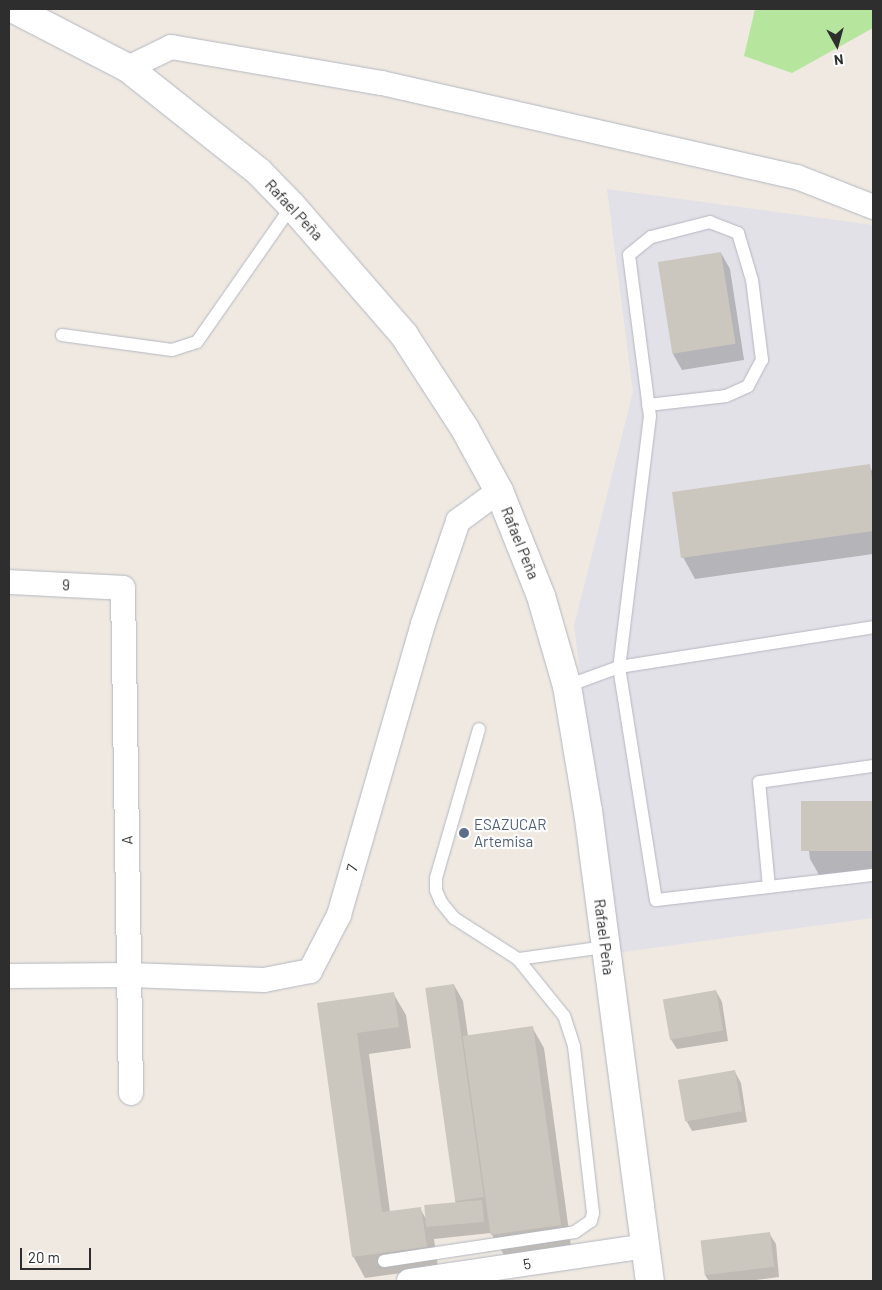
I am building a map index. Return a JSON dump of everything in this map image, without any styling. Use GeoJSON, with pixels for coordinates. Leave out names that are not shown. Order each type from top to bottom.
{"type":"FeatureCollection","features":[{"type":"Feature","properties":{"kind":"street","name":"Rafael Peña"},"geometry":{"type":"LineString","coordinates":[[14,9],[128,68],[259,172],[292,206],[404,335],[465,429],[499,491],[541,596],[567,686],[588,811],[650,1281]]}},
{"type":"Feature","properties":{"kind":"street"},"geometry":{"type":"LineString","coordinates":[[128,68],[171,47],[382,83],[797,177],[873,207]]}},
{"type":"Feature","properties":{"kind":"street","name":"7"},"geometry":{"type":"LineString","coordinates":[[9,976],[130,975],[264,980],[310,971],[339,915],[423,624],[458,521],[499,491]]}},
{"type":"Feature","properties":{"kind":"street","name":"9"},"geometry":{"type":"LineString","coordinates":[[9,582],[123,588]]}},
{"type":"Feature","properties":{"kind":"street","name":"A"},"geometry":{"type":"LineString","coordinates":[[123,588],[131,1093]]}},
{"type":"Feature","properties":{"kind":"street","name":"5"},"geometry":{"type":"LineString","coordinates":[[409,1281],[645,1246]]}},
{"type":"Feature","properties":{"kind":"lane"},"geometry":{"type":"LineString","coordinates":[[62,335],[172,350],[197,342],[292,206]]}},
{"type":"Feature","properties":{"kind":"lane"},"geometry":{"type":"LineString","coordinates":[[648,405],[726,396],[748,386],[762,360],[752,280],[738,233],[710,222],[651,237],[629,255],[648,405],[650,416],[619,667],[656,900],[873,875]]}},
{"type":"Feature","properties":{"kind":"lane"},"geometry":{"type":"LineString","coordinates":[[567,686],[619,667],[873,627]]}},
{"type":"Feature","properties":{"kind":"lane"},"geometry":{"type":"LineString","coordinates":[[384,1261],[575,1232],[592,1221],[593,1213],[571,1030],[564,1016],[518,959],[454,918],[441,902],[436,890],[436,878],[479,729]]}},
{"type":"Feature","properties":{"kind":"lane"},"geometry":{"type":"LineString","coordinates":[[769,887],[759,782],[873,766]]}},
{"type":"Feature","properties":{"kind":"lane"},"geometry":{"type":"LineString","coordinates":[[518,959],[605,947]]}},
{"type":"Feature","properties":{"kind":"shaded area"},"geometry":{"type":"Polygon","coordinates":[[[607,189],[873,225],[873,918],[616,953],[574,626],[633,392],[607,189]]]}},
{"type":"Feature","properties":{"kind":"green space"},"geometry":{"type":"Polygon","coordinates":[[[755,9],[873,9],[873,28],[792,73],[744,56],[755,9]]]}},
{"type":"Feature","properties":{"kind":"building"},"geometry":{"type":"Polygon","coordinates":[[[721,252],[736,344],[672,354],[658,262],[721,252]]]}},
{"type":"Feature","properties":{"kind":"building"},"geometry":{"type":"Polygon","coordinates":[[[870,464],[873,488],[873,531],[681,558],[672,492],[870,464]]]}},
{"type":"Feature","properties":{"kind":"building"},"geometry":{"type":"Polygon","coordinates":[[[801,801],[873,801],[873,851],[801,851],[801,801]]]}},
{"type":"Feature","properties":{"kind":"building"},"geometry":{"type":"Polygon","coordinates":[[[454,984],[484,1197],[455,1201],[425,988],[454,984]]]}},
{"type":"Feature","properties":{"kind":"building"},"geometry":{"type":"Polygon","coordinates":[[[716,990],[723,1030],[670,1040],[663,999],[716,990]]]}},
{"type":"Feature","properties":{"kind":"building"},"geometry":{"type":"Polygon","coordinates":[[[394,992],[399,1027],[357,1033],[382,1212],[421,1207],[427,1247],[352,1257],[317,1003],[394,992]]]}},
{"type":"Feature","properties":{"kind":"building"},"geometry":{"type":"Polygon","coordinates":[[[533,1026],[561,1225],[491,1235],[463,1036],[533,1026]]]}},
{"type":"Feature","properties":{"kind":"building"},"geometry":{"type":"Polygon","coordinates":[[[735,1070],[742,1111],[685,1121],[678,1080],[735,1070]]]}},
{"type":"Feature","properties":{"kind":"building"},"geometry":{"type":"Polygon","coordinates":[[[482,1200],[484,1222],[426,1227],[424,1205],[482,1200]]]}},
{"type":"Feature","properties":{"kind":"building"},"geometry":{"type":"Polygon","coordinates":[[[770,1232],[774,1267],[705,1275],[701,1241],[770,1232]]]}},
{"type":"Feature","properties":{"kind":"place","name":"ESAZUCAR Artemisa"},"geometry":{"type":"Point","coordinates":[464,833]}}]}
